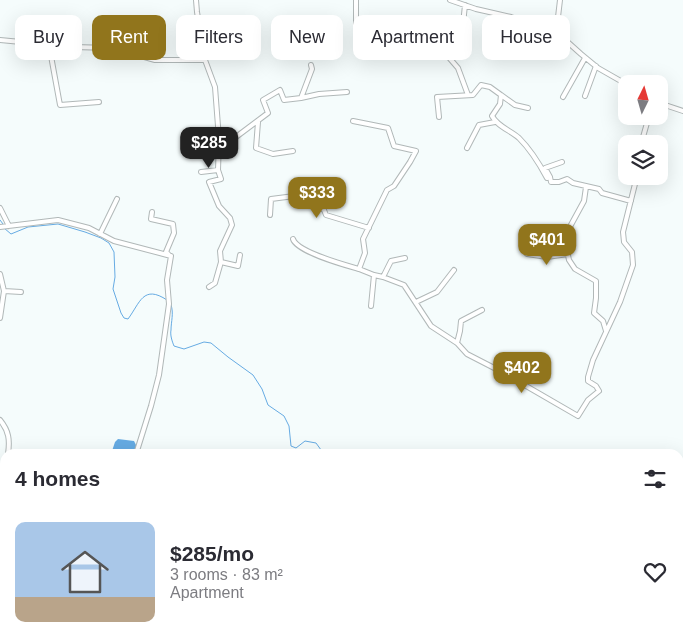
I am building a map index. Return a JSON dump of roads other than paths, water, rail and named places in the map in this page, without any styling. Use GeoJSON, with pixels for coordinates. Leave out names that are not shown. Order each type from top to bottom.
{"type":"FeatureCollection","features":[{"type":"Feature","properties":{"kind":"street"},"geometry":{"type":"LineString","coordinates":[[196,0],[198,15]]}},
{"type":"Feature","properties":{"kind":"street"},"geometry":{"type":"LineString","coordinates":[[356,0],[356,15]]}},
{"type":"Feature","properties":{"kind":"street"},"geometry":{"type":"LineString","coordinates":[[450,0],[500,15]]}},
{"type":"Feature","properties":{"kind":"street"},"geometry":{"type":"LineString","coordinates":[[558,15],[560,0]]}},
{"type":"Feature","properties":{"kind":"street"},"geometry":{"type":"LineString","coordinates":[[464,15],[465,5]]}},
{"type":"Feature","properties":{"kind":"street"},"geometry":{"type":"LineString","coordinates":[[0,40],[15,41]]}},
{"type":"Feature","properties":{"kind":"street"},"geometry":{"type":"LineString","coordinates":[[570,44],[596,66],[618,79]]}},
{"type":"Feature","properties":{"kind":"street"},"geometry":{"type":"LineString","coordinates":[[82,47],[112,48],[156,60],[176,60]]}},
{"type":"Feature","properties":{"kind":"street"},"geometry":{"type":"LineString","coordinates":[[563,97],[585,58]]}},
{"type":"Feature","properties":{"kind":"street"},"geometry":{"type":"LineString","coordinates":[[53,60],[60,105],[98,102]]}},
{"type":"Feature","properties":{"kind":"street"},"geometry":{"type":"LineString","coordinates":[[205,60],[215,87],[219,139],[218,170],[220,179],[209,182],[219,206],[230,218],[232,225],[220,251],[221,262],[215,283],[209,287]]}},
{"type":"Feature","properties":{"kind":"street"},"geometry":{"type":"LineString","coordinates":[[452,60],[458,68],[468,95]]}},
{"type":"Feature","properties":{"kind":"street"},"geometry":{"type":"LineString","coordinates":[[301,98],[312,69],[311,65]]}},
{"type":"Feature","properties":{"kind":"street"},"geometry":{"type":"LineString","coordinates":[[585,96],[596,66]]}},
{"type":"Feature","properties":{"kind":"street"},"geometry":{"type":"LineString","coordinates":[[439,117],[437,97],[473,95],[481,85],[490,87],[515,105],[528,108]]}},
{"type":"Feature","properties":{"kind":"street"},"geometry":{"type":"LineString","coordinates":[[219,139],[236,137],[268,113],[263,100],[280,90],[284,100],[319,94],[348,92]]}},
{"type":"Feature","properties":{"kind":"street"},"geometry":{"type":"LineString","coordinates":[[501,95],[500,104],[492,116],[495,122],[518,137],[532,152],[547,178],[550,177]]}},
{"type":"Feature","properties":{"kind":"street"},"geometry":{"type":"LineString","coordinates":[[668,106],[683,110]]}},
{"type":"Feature","properties":{"kind":"street"},"geometry":{"type":"LineString","coordinates":[[258,121],[256,148],[273,154],[293,151]]}},
{"type":"Feature","properties":{"kind":"street"},"geometry":{"type":"LineString","coordinates":[[354,121],[388,128],[394,146],[416,151],[394,186],[387,190],[364,239],[365,253],[359,270]]}},
{"type":"Feature","properties":{"kind":"street"},"geometry":{"type":"LineString","coordinates":[[467,148],[479,125],[495,122]]}},
{"type":"Feature","properties":{"kind":"street"},"geometry":{"type":"LineString","coordinates":[[562,162],[545,168],[551,182],[559,182],[567,178],[573,183],[599,189],[602,193],[631,202]]}},
{"type":"Feature","properties":{"kind":"street"},"geometry":{"type":"LineString","coordinates":[[201,172],[218,170]]}},
{"type":"Feature","properties":{"kind":"street"},"geometry":{"type":"LineString","coordinates":[[293,238],[294,242],[318,256],[404,285],[432,326],[457,343],[467,354],[578,416],[588,400],[599,391],[596,386],[588,381],[588,377],[593,360],[620,302],[633,264],[632,252],[624,242],[623,232],[635,185]]}},
{"type":"Feature","properties":{"kind":"street"},"geometry":{"type":"LineString","coordinates":[[586,187],[584,201],[566,234],[566,246],[569,260],[575,269],[596,281],[594,313],[603,320],[606,331]]}},
{"type":"Feature","properties":{"kind":"street"},"geometry":{"type":"LineString","coordinates":[[270,215],[271,200],[302,195],[324,210],[326,215],[369,228]]}},
{"type":"Feature","properties":{"kind":"street"},"geometry":{"type":"LineString","coordinates":[[100,234],[117,199]]}},
{"type":"Feature","properties":{"kind":"street"},"geometry":{"type":"LineString","coordinates":[[0,208],[9,226]]}},
{"type":"Feature","properties":{"kind":"street"},"geometry":{"type":"LineString","coordinates":[[152,212],[151,219],[174,224],[174,233],[166,252],[171,256]]}},
{"type":"Feature","properties":{"kind":"street"},"geometry":{"type":"LineString","coordinates":[[0,227],[58,220],[89,228],[114,241],[171,256]]}},
{"type":"Feature","properties":{"kind":"street"},"geometry":{"type":"LineString","coordinates":[[527,254],[547,257],[568,254]]}},
{"type":"Feature","properties":{"kind":"street"},"geometry":{"type":"LineString","coordinates":[[221,262],[238,266],[240,255]]}},
{"type":"Feature","properties":{"kind":"street"},"geometry":{"type":"LineString","coordinates":[[138,449],[159,375],[169,304],[167,280],[171,256]]}},
{"type":"Feature","properties":{"kind":"street"},"geometry":{"type":"LineString","coordinates":[[382,277],[391,261],[404,258]]}},
{"type":"Feature","properties":{"kind":"street"},"geometry":{"type":"LineString","coordinates":[[416,302],[437,292],[454,270]]}},
{"type":"Feature","properties":{"kind":"street"},"geometry":{"type":"LineString","coordinates":[[0,274],[4,290],[0,318]]}},
{"type":"Feature","properties":{"kind":"street"},"geometry":{"type":"LineString","coordinates":[[371,306],[374,275]]}},
{"type":"Feature","properties":{"kind":"street"},"geometry":{"type":"LineString","coordinates":[[4,290],[21,292]]}},
{"type":"Feature","properties":{"kind":"street"},"geometry":{"type":"LineString","coordinates":[[457,343],[461,321],[482,310]]}},
{"type":"Feature","properties":{"kind":"street"},"geometry":{"type":"LineString","coordinates":[[0,420],[6,427],[10,443],[9,449]]}},
{"type":"Feature","properties":{"kind":"water"},"geometry":{"type":"Polygon","coordinates":[[[118,439],[134,441],[137,447],[136,449],[113,449],[118,439]]]}},
{"type":"Feature","properties":{"kind":"waterway"},"geometry":{"type":"LineString","coordinates":[[0,220],[3,224]]}},
{"type":"Feature","properties":{"kind":"waterway"},"geometry":{"type":"LineString","coordinates":[[4,228],[11,234],[28,227],[58,224],[85,232],[109,243],[114,252],[115,277],[113,289],[124,318],[128,319],[139,302],[147,295],[152,294],[167,300]]}},
{"type":"Feature","properties":{"kind":"waterway"},"geometry":{"type":"LineString","coordinates":[[171,305],[171,334],[174,346],[184,349],[204,342],[211,343],[253,375],[262,389],[268,405],[284,416],[289,426],[291,446],[296,448],[305,441],[316,443],[320,449]]}}]}
